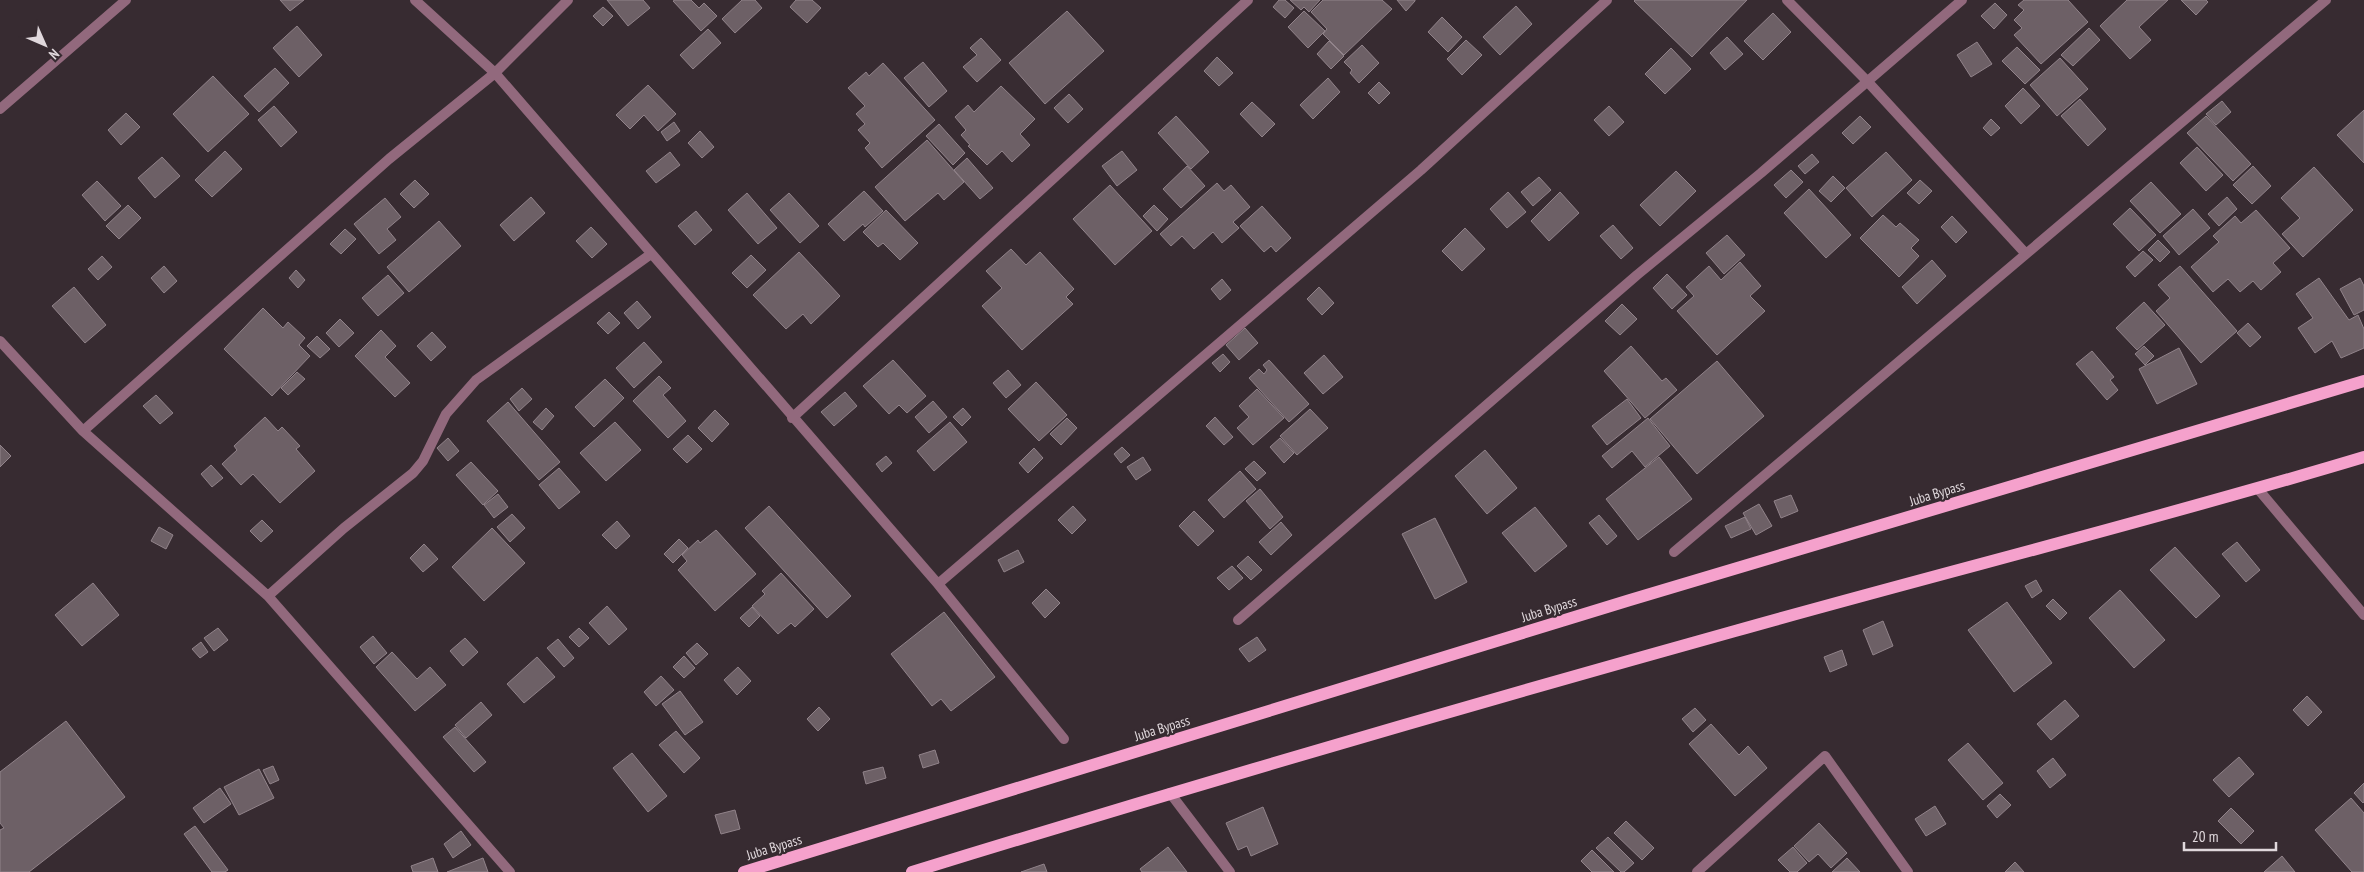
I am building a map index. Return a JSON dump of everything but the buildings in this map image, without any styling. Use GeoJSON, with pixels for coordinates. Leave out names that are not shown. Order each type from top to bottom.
{"type":"FeatureCollection","features":[{"type":"Feature","properties":{"kind":"main road","name":"Juba Bypass"},"geometry":{"type":"LineString","coordinates":[[744,872],[1630,600],[2364,381]]}},
{"type":"Feature","properties":{"kind":"main road"},"geometry":{"type":"LineString","coordinates":[[912,872],[1170,793],[1738,630],[2258,489],[2364,458]]}},
{"type":"Feature","properties":{"kind":"street"},"geometry":{"type":"LineString","coordinates":[[0,109],[126,0]]}},
{"type":"Feature","properties":{"kind":"street"},"geometry":{"type":"LineString","coordinates":[[415,0],[495,73],[792,418],[938,584],[1064,739]]}},
{"type":"Feature","properties":{"kind":"street"},"geometry":{"type":"LineString","coordinates":[[83,431],[389,159],[495,73],[568,0]]}},
{"type":"Feature","properties":{"kind":"street"},"geometry":{"type":"LineString","coordinates":[[792,418],[1248,0]]}},
{"type":"Feature","properties":{"kind":"street"},"geometry":{"type":"LineString","coordinates":[[938,584],[1421,170],[1606,0]]}},
{"type":"Feature","properties":{"kind":"street"},"geometry":{"type":"LineString","coordinates":[[1787,0],[1867,81],[2026,254]]}},
{"type":"Feature","properties":{"kind":"street"},"geometry":{"type":"LineString","coordinates":[[1238,620],[1637,276],[1761,173],[1962,0]]}},
{"type":"Feature","properties":{"kind":"street"},"geometry":{"type":"LineString","coordinates":[[1674,552],[2326,0]]}},
{"type":"Feature","properties":{"kind":"street"},"geometry":{"type":"LineString","coordinates":[[268,596],[344,528],[413,473],[423,461],[446,414],[476,380],[651,254]]}},
{"type":"Feature","properties":{"kind":"street"},"geometry":{"type":"LineString","coordinates":[[0,340],[83,431],[268,596],[510,872]]}},
{"type":"Feature","properties":{"kind":"street"},"geometry":{"type":"LineString","coordinates":[[2258,489],[2364,615]]}},
{"type":"Feature","properties":{"kind":"street"},"geometry":{"type":"LineString","coordinates":[[1697,872],[1825,756],[1908,872]]}},
{"type":"Feature","properties":{"kind":"street"},"geometry":{"type":"LineString","coordinates":[[1170,793],[1230,872]]}}]}
